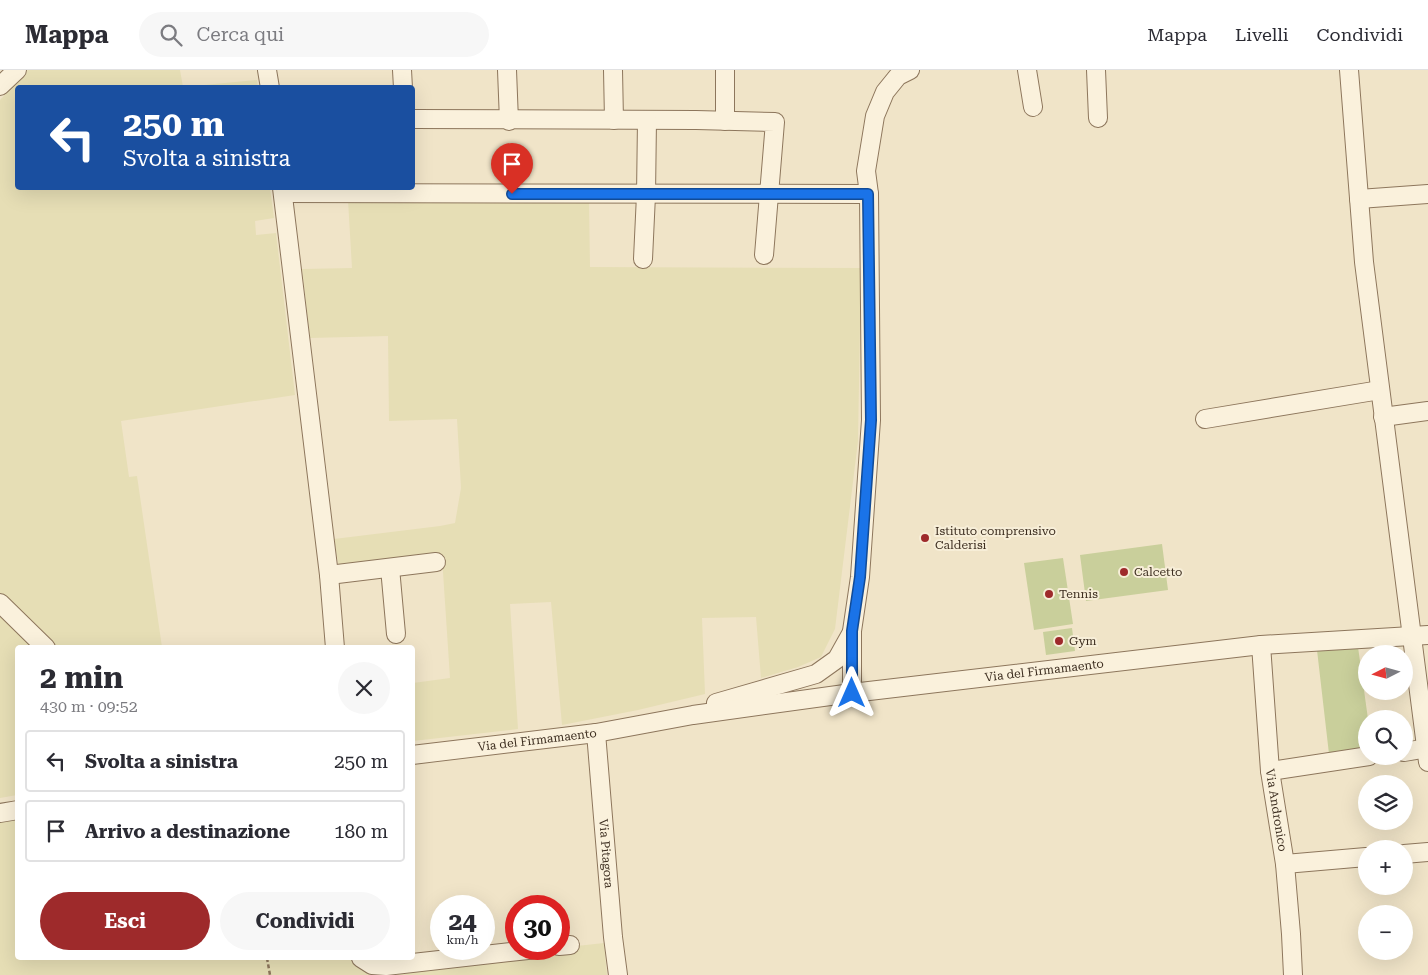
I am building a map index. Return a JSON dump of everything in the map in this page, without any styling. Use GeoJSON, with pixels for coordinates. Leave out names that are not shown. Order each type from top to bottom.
{"type":"FeatureCollection","features":[{"type":"Feature","properties":{"kind":"street"},"geometry":{"type":"LineString","coordinates":[[0,86],[17,70]]}},
{"type":"Feature","properties":{"kind":"street"},"geometry":{"type":"LineString","coordinates":[[267,70],[270,85]]}},
{"type":"Feature","properties":{"kind":"street"},"geometry":{"type":"LineString","coordinates":[[402,70],[403,85]]}},
{"type":"Feature","properties":{"kind":"street"},"geometry":{"type":"LineString","coordinates":[[507,70],[509,121]]}},
{"type":"Feature","properties":{"kind":"street"},"geometry":{"type":"LineString","coordinates":[[613,70],[614,120]]}},
{"type":"Feature","properties":{"kind":"street"},"geometry":{"type":"LineString","coordinates":[[725,70],[725,121]]}},
{"type":"Feature","properties":{"kind":"street"},"geometry":{"type":"LineString","coordinates":[[852,693],[852,631],[860,577],[871,420],[868,194],[866,171],[875,116],[886,92],[898,76],[910,70]]}},
{"type":"Feature","properties":{"kind":"street"},"geometry":{"type":"LineString","coordinates":[[1027,70],[1033,107]]}},
{"type":"Feature","properties":{"kind":"street"},"geometry":{"type":"LineString","coordinates":[[1096,70],[1098,118]]}},
{"type":"Feature","properties":{"kind":"street"},"geometry":{"type":"LineString","coordinates":[[1349,70],[1364,262],[1383,417],[1420,636],[1427,753],[1413,752]]}},
{"type":"Feature","properties":{"kind":"street"},"geometry":{"type":"LineString","coordinates":[[415,120],[775,122],[764,255]]}},
{"type":"Feature","properties":{"kind":"street"},"geometry":{"type":"LineString","coordinates":[[644,258],[647,120]]}},
{"type":"Feature","properties":{"kind":"street"},"geometry":{"type":"LineString","coordinates":[[336,645],[329,575],[282,190],[646,195],[868,194]]}},
{"type":"Feature","properties":{"kind":"street"},"geometry":{"type":"LineString","coordinates":[[1359,199],[1428,194]]}},
{"type":"Feature","properties":{"kind":"street"},"geometry":{"type":"LineString","coordinates":[[1204,419],[1380,390]]}},
{"type":"Feature","properties":{"kind":"street"},"geometry":{"type":"LineString","coordinates":[[1383,417],[1428,410]]}},
{"type":"Feature","properties":{"kind":"street"},"geometry":{"type":"LineString","coordinates":[[329,575],[436,562]]}},
{"type":"Feature","properties":{"kind":"street"},"geometry":{"type":"LineString","coordinates":[[390,568],[396,634]]}},
{"type":"Feature","properties":{"kind":"street"},"geometry":{"type":"LineString","coordinates":[[0,603],[43,645]]}},
{"type":"Feature","properties":{"kind":"street","name":"Via del Firmamaento"},"geometry":{"type":"LineString","coordinates":[[660,721],[816,674],[837,659],[852,631]]}},
{"type":"Feature","properties":{"kind":"street","name":"Via del Firmamaento"},"geometry":{"type":"LineString","coordinates":[[415,755],[596,733],[660,721],[852,693],[1261,645],[1420,636]]}},
{"type":"Feature","properties":{"kind":"street","name":"Via Andronico"},"geometry":{"type":"LineString","coordinates":[[1261,645],[1270,771],[1285,864],[1293,975]]}},
{"type":"Feature","properties":{"kind":"street","name":"Via Pitagora"},"geometry":{"type":"LineString","coordinates":[[596,733],[613,937],[618,975]]}},
{"type":"Feature","properties":{"kind":"street"},"geometry":{"type":"LineString","coordinates":[[1270,771],[1358,758]]}},
{"type":"Feature","properties":{"kind":"street"},"geometry":{"type":"LineString","coordinates":[[0,813],[15,810]]}},
{"type":"Feature","properties":{"kind":"street"},"geometry":{"type":"LineString","coordinates":[[1413,853],[1428,852]]}},
{"type":"Feature","properties":{"kind":"street"},"geometry":{"type":"LineString","coordinates":[[1285,864],[1358,858]]}},
{"type":"Feature","properties":{"kind":"street"},"geometry":{"type":"LineString","coordinates":[[364,960],[372,965],[386,966],[505,953]]}},
{"type":"Feature","properties":{"kind":"path"},"geometry":{"type":"LineString","coordinates":[[267,960],[270,975]]}},
{"type":"Feature","properties":{"kind":"shaded area"},"geometry":{"type":"Polygon","coordinates":[[[28,70],[180,70],[183,85],[15,85],[15,190],[270,190],[274,218],[255,221],[256,235],[276,233],[295,395],[121,421],[129,477],[137,476],[162,645],[55,645],[0,593],[0,100],[28,70]]]}},
{"type":"Feature","properties":{"kind":"shaded area"},"geometry":{"type":"Polygon","coordinates":[[[257,80],[258,85],[204,85],[257,80]]]}},
{"type":"Feature","properties":{"kind":"shaded area"},"geometry":{"type":"Polygon","coordinates":[[[348,200],[589,201],[590,267],[861,268],[858,441],[835,629],[821,657],[798,667],[761,678],[756,617],[702,618],[705,694],[562,725],[551,602],[510,604],[518,729],[415,741],[415,683],[450,678],[442,557],[339,568],[334,539],[455,523],[461,488],[457,419],[389,421],[388,336],[310,338],[302,269],[352,268],[348,200]]]}},
{"type":"Feature","properties":{"kind":"shaded area"},"geometry":{"type":"Polygon","coordinates":[[[0,612],[35,645],[15,645],[15,795],[0,798],[0,612]]]}},
{"type":"Feature","properties":{"kind":"shaded area"},"geometry":{"type":"Polygon","coordinates":[[[15,817],[15,960],[359,960],[375,968],[448,960],[495,960],[495,955],[505,954],[505,960],[570,960],[570,947],[604,943],[607,975],[0,975],[0,819],[15,817]]]}},
{"type":"Feature","properties":{"kind":"green space","name":"Calcetto"},"geometry":{"type":"Polygon","coordinates":[[[1162,544],[1168,590],[1086,601],[1080,555],[1162,544]]]}},
{"type":"Feature","properties":{"kind":"green space","name":"Tennis"},"geometry":{"type":"Polygon","coordinates":[[[1063,558],[1073,624],[1034,630],[1024,563],[1063,558]]]}},
{"type":"Feature","properties":{"kind":"green space","name":"Gym"},"geometry":{"type":"Polygon","coordinates":[[[1072,628],[1075,651],[1046,655],[1043,632],[1072,628]]]}},
{"type":"Feature","properties":{"kind":"green space"},"geometry":{"type":"Polygon","coordinates":[[[1358,647],[1358,700],[1365,700],[1367,710],[1358,710],[1358,750],[1329,754],[1317,650],[1358,647]]]}},
{"type":"Feature","properties":{"kind":"place","name":"Istituto comprensivo Calderisi"},"geometry":{"type":"Point","coordinates":[925,538]}},
{"type":"Feature","properties":{"kind":"place","name":"Calcetto"},"geometry":{"type":"Point","coordinates":[1124,572]}},
{"type":"Feature","properties":{"kind":"place","name":"Tennis"},"geometry":{"type":"Point","coordinates":[1049,594]}},
{"type":"Feature","properties":{"kind":"place","name":"Gym"},"geometry":{"type":"Point","coordinates":[1059,641]}},
{"type":"Feature","properties":{"kind":"route"},"geometry":{"type":"LineString","coordinates":[[512,194],[868,194],[871,420],[860,577],[852,631],[852,693]]}}]}
